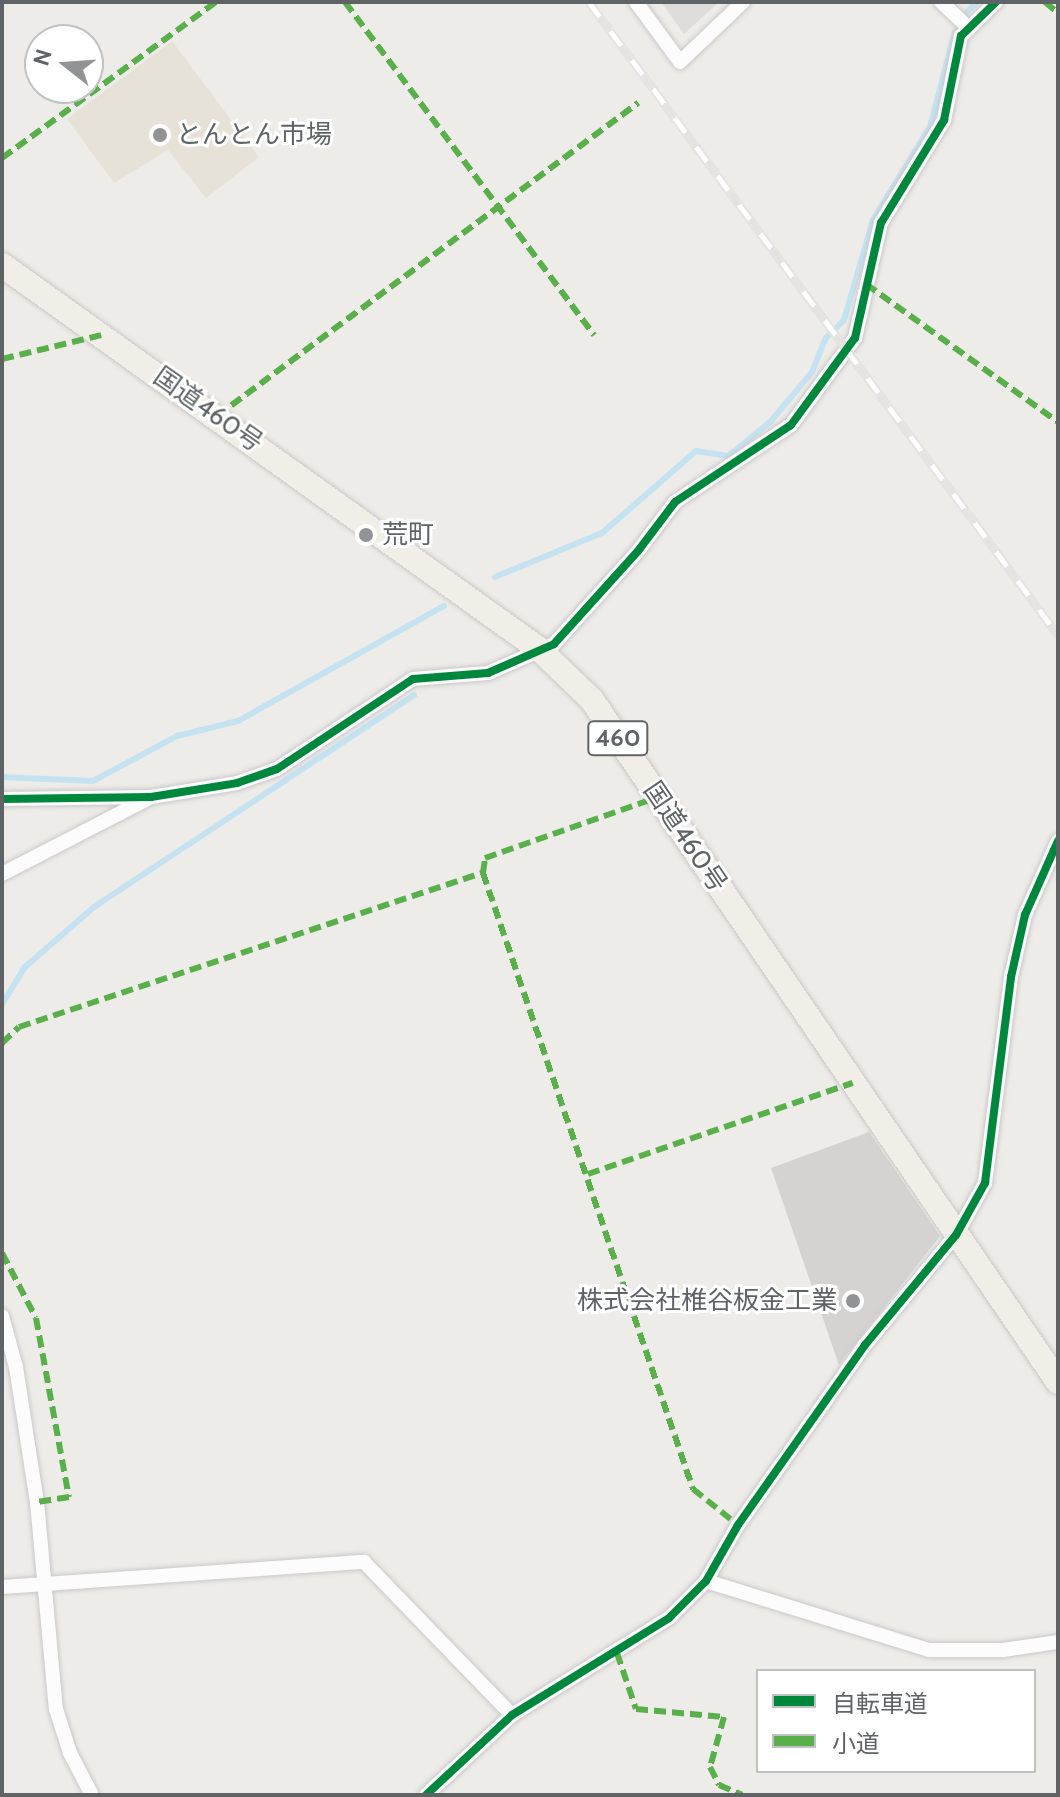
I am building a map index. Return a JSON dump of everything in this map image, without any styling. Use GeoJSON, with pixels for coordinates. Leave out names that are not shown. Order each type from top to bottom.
{"type":"FeatureCollection","features":[{"type":"Feature","properties":{"kind":"highway","name":"国道460号"},"geometry":{"type":"LineString","coordinates":[[2,265],[539,649],[592,700],[1058,1382]]}},
{"type":"Feature","properties":{"kind":"street"},"geometry":{"type":"LineString","coordinates":[[636,2],[680,62],[743,2]]}},
{"type":"Feature","properties":{"kind":"street"},"geometry":{"type":"LineString","coordinates":[[941,2],[967,26]]}},
{"type":"Feature","properties":{"kind":"street"},"geometry":{"type":"LineString","coordinates":[[2,799],[151,797],[237,783],[277,769],[413,679],[488,673],[554,644],[584,613],[675,502],[791,425],[855,338],[881,223],[944,120],[967,26],[996,2]]}},
{"type":"Feature","properties":{"kind":"street"},"geometry":{"type":"LineString","coordinates":[[2,874],[151,797]]}},
{"type":"Feature","properties":{"kind":"street"},"geometry":{"type":"LineString","coordinates":[[426,1795],[512,1715],[669,1618],[706,1581],[738,1525],[865,1345],[956,1235],[985,1183],[1011,977],[1025,915],[1058,841]]}},
{"type":"Feature","properties":{"kind":"street"},"geometry":{"type":"LineString","coordinates":[[2,1316],[32,1472],[56,1709],[70,1753],[92,1795]]}},
{"type":"Feature","properties":{"kind":"street"},"geometry":{"type":"LineString","coordinates":[[2,1587],[364,1562],[512,1715]]}},
{"type":"Feature","properties":{"kind":"street"},"geometry":{"type":"LineString","coordinates":[[706,1581],[929,1650],[1003,1650],[1058,1642]]}},
{"type":"Feature","properties":{"kind":"shaded area"},"geometry":{"type":"Polygon","coordinates":[[[661,2],[719,2],[684,34],[661,2]]]}},
{"type":"Feature","properties":{"kind":"shaded area","name":"とんとん市場"},"geometry":{"type":"Polygon","coordinates":[[[172,41],[259,157],[206,198],[168,150],[114,183],[67,119],[87,104],[104,104],[104,92],[172,41]]]}},
{"type":"Feature","properties":{"kind":"building","name":"株式会社椎谷板金工業"},"geometry":{"type":"Polygon","coordinates":[[[869,1132],[940,1236],[839,1365],[771,1168],[869,1132]]]}},
{"type":"Feature","properties":{"kind":"waterway"},"geometry":{"type":"LineString","coordinates":[[966,13],[977,2]]}},
{"type":"Feature","properties":{"kind":"waterway"},"geometry":{"type":"LineString","coordinates":[[495,577],[602,533],[696,451],[728,456],[771,421],[812,372],[826,338],[844,320],[873,220],[930,127],[955,32]]}},
{"type":"Feature","properties":{"kind":"waterway"},"geometry":{"type":"LineString","coordinates":[[2,777],[93,781],[177,736],[238,721],[444,606]]}},
{"type":"Feature","properties":{"kind":"waterway"},"geometry":{"type":"LineString","coordinates":[[2,1004],[25,967],[94,907],[414,695]]}},
{"type":"Feature","properties":{"kind":"railway"},"geometry":{"type":"LineString","coordinates":[[589,2],[1058,635]]}},
{"type":"Feature","properties":{"kind":"marked path"},"geometry":{"type":"LineString","coordinates":[[2,158],[216,2]]}},
{"type":"Feature","properties":{"kind":"marked path"},"geometry":{"type":"LineString","coordinates":[[345,2],[594,335]]}},
{"type":"Feature","properties":{"kind":"marked path"},"geometry":{"type":"LineString","coordinates":[[1045,2],[1058,13]]}},
{"type":"Feature","properties":{"kind":"marked path"},"geometry":{"type":"LineString","coordinates":[[217,416],[638,103]]}},
{"type":"Feature","properties":{"kind":"marked path"},"geometry":{"type":"LineString","coordinates":[[866,284],[1058,422]]}},
{"type":"Feature","properties":{"kind":"marked path"},"geometry":{"type":"LineString","coordinates":[[2,359],[102,335]]}},
{"type":"Feature","properties":{"kind":"marked path"},"geometry":{"type":"LineString","coordinates":[[483,873],[485,858],[658,797]]}},
{"type":"Feature","properties":{"kind":"marked path"},"geometry":{"type":"LineString","coordinates":[[2,1043],[19,1027],[483,873],[693,1489],[738,1525]]}},
{"type":"Feature","properties":{"kind":"marked path"},"geometry":{"type":"LineString","coordinates":[[588,1174],[853,1083]]}},
{"type":"Feature","properties":{"kind":"marked path"},"geometry":{"type":"LineString","coordinates":[[2,1253],[36,1318],[69,1497],[37,1502]]}},
{"type":"Feature","properties":{"kind":"marked path"},"geometry":{"type":"LineString","coordinates":[[617,1653],[636,1709],[724,1717],[710,1767],[719,1785],[742,1795]]}},
{"type":"Feature","properties":{"kind":"cycle path"},"geometry":{"type":"LineString","coordinates":[[2,799],[151,797],[237,783],[277,769],[413,679],[488,673],[554,644],[638,551],[675,502],[791,425],[855,338],[881,223],[944,120],[961,36],[996,2]]}},
{"type":"Feature","properties":{"kind":"cycle path"},"geometry":{"type":"LineString","coordinates":[[426,1795],[512,1715],[669,1618],[706,1581],[738,1525],[865,1345],[956,1235],[985,1183],[1011,977],[1025,915],[1058,841]]}},
{"type":"Feature","properties":{"kind":"place","name":"とんとん市場"},"geometry":{"type":"Point","coordinates":[160,135]}},
{"type":"Feature","properties":{"kind":"place","name":"荒町"},"geometry":{"type":"Point","coordinates":[366,535]}},
{"type":"Feature","properties":{"kind":"place","name":"株式会社椎谷板金工業"},"geometry":{"type":"Point","coordinates":[853,1301]}}]}
